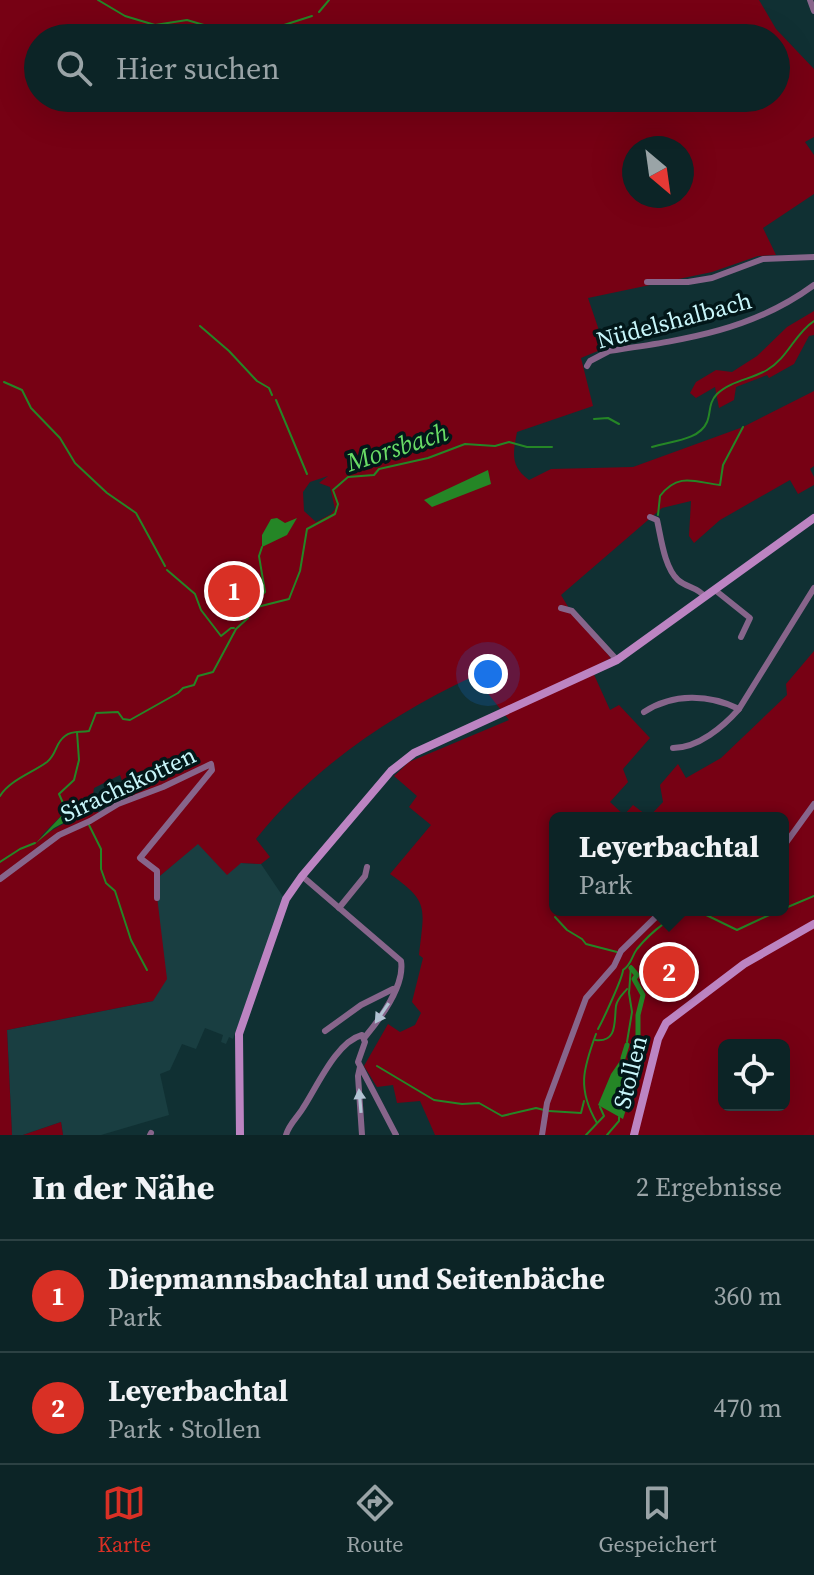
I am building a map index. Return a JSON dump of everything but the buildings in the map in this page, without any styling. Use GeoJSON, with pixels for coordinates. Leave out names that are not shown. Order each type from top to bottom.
{"type":"FeatureCollection","features":[{"type":"Feature","properties":{"kind":"main road"},"geometry":{"type":"LineString","coordinates":[[240,1135],[240,1026],[286,899],[391,771],[405,759],[617,660],[814,518]]}},
{"type":"Feature","properties":{"kind":"main road","name":"Stollen"},"geometry":{"type":"LineString","coordinates":[[634,1135],[662,1029],[675,1014],[744,964],[814,924]]}},
{"type":"Feature","properties":{"kind":"street"},"geometry":{"type":"LineString","coordinates":[[810,0],[814,11]]}},
{"type":"Feature","properties":{"kind":"street","name":"Nüdelshalbach"},"geometry":{"type":"LineString","coordinates":[[647,282],[688,282],[712,278],[763,259],[814,257]]}},
{"type":"Feature","properties":{"kind":"street","name":"Nüdelshalbach"},"geometry":{"type":"LineString","coordinates":[[587,366],[590,361],[609,351],[742,325],[814,285]]}},
{"type":"Feature","properties":{"kind":"street"},"geometry":{"type":"LineString","coordinates":[[650,517],[657,520],[665,552],[678,580],[701,591],[705,597]]}},
{"type":"Feature","properties":{"kind":"street"},"geometry":{"type":"LineString","coordinates":[[673,748],[680,748],[712,733],[739,709],[814,588]]}},
{"type":"Feature","properties":{"kind":"street"},"geometry":{"type":"LineString","coordinates":[[715,590],[750,618],[741,637]]}},
{"type":"Feature","properties":{"kind":"street"},"geometry":{"type":"LineString","coordinates":[[561,608],[572,611],[617,660]]}},
{"type":"Feature","properties":{"kind":"street"},"geometry":{"type":"LineString","coordinates":[[644,712],[673,699],[694,697],[720,701],[739,709]]}},
{"type":"Feature","properties":{"kind":"street","name":"Sirachskotten"},"geometry":{"type":"LineString","coordinates":[[0,879],[59,835],[118,804],[211,764],[212,770],[140,858],[157,871],[157,898]]}},
{"type":"Feature","properties":{"kind":"street"},"geometry":{"type":"LineString","coordinates":[[789,839],[814,804]]}},
{"type":"Feature","properties":{"kind":"street"},"geometry":{"type":"LineString","coordinates":[[339,908],[365,876],[367,867]]}},
{"type":"Feature","properties":{"kind":"street"},"geometry":{"type":"LineString","coordinates":[[302,876],[401,961],[397,987],[365,1037],[358,1059],[396,1135]]}},
{"type":"Feature","properties":{"kind":"street"},"geometry":{"type":"LineString","coordinates":[[542,1135],[547,1103],[586,998],[614,966],[621,951],[657,916]]}},
{"type":"Feature","properties":{"kind":"street"},"geometry":{"type":"LineString","coordinates":[[325,1031],[361,1005],[397,987]]}},
{"type":"Feature","properties":{"kind":"street"},"geometry":{"type":"LineString","coordinates":[[286,1135],[288,1127],[301,1112],[332,1061],[353,1038],[365,1037]]}},
{"type":"Feature","properties":{"kind":"street"},"geometry":{"type":"LineString","coordinates":[[360,1066],[362,1135]]}},
{"type":"Feature","properties":{"kind":"shaded area"},"geometry":{"type":"Polygon","coordinates":[[[0,0],[759,0],[773,24],[24,24],[24,112],[790,112],[790,44],[814,69],[814,137],[805,142],[814,155],[814,194],[763,228],[776,255],[758,256],[712,272],[588,298],[605,348],[581,358],[593,406],[517,432],[514,453],[519,470],[529,480],[551,469],[633,467],[743,427],[814,391],[814,466],[810,469],[814,485],[798,494],[790,480],[720,520],[694,543],[689,536],[691,501],[662,508],[561,595],[611,658],[591,668],[610,710],[619,705],[650,738],[623,769],[628,782],[610,802],[621,812],[549,812],[549,916],[789,916],[789,812],[654,812],[663,802],[660,785],[678,764],[686,778],[721,758],[787,695],[786,684],[814,651],[814,1135],[435,1135],[420,1101],[397,1103],[393,1085],[377,1087],[364,1066],[388,1024],[400,1032],[415,1025],[421,1013],[412,1002],[423,958],[419,955],[421,907],[412,892],[390,874],[431,825],[409,807],[417,796],[394,776],[409,762],[509,720],[474,676],[413,708],[328,766],[278,813],[256,839],[270,857],[261,864],[241,863],[227,875],[198,844],[155,880],[167,979],[153,1001],[7,1030],[12,1135],[0,1135],[0,0]],[[328,476],[310,482],[303,492],[304,511],[316,522],[335,509],[330,487],[319,483],[328,476]],[[120,775],[94,788],[99,814],[129,801],[120,775]],[[87,801],[65,812],[40,837],[87,811],[87,801]]]}},
{"type":"Feature","properties":{"kind":"shaded area"},"geometry":{"type":"Polygon","coordinates":[[[814,311],[814,335],[809,336],[794,364],[769,378],[767,375],[736,387],[734,400],[719,408],[715,387],[696,398],[690,393],[696,382],[716,370],[732,372],[757,356],[787,327],[814,311]]]}},
{"type":"Feature","properties":{"kind":"shaded area"},"geometry":{"type":"Polygon","coordinates":[[[488,470],[491,484],[432,507],[424,500],[488,470]]]}},
{"type":"Feature","properties":{"kind":"shaded area"},"geometry":{"type":"Polygon","coordinates":[[[277,518],[285,523],[297,518],[287,535],[262,547],[262,535],[271,519],[277,518]]]}},
{"type":"Feature","properties":{"kind":"shaded area"},"geometry":{"type":"Polygon","coordinates":[[[88,800],[94,803],[93,807],[54,828],[35,844],[65,812],[88,800]]]}},
{"type":"Feature","properties":{"kind":"shaded area"},"geometry":{"type":"Polygon","coordinates":[[[633,805],[642,812],[627,812],[633,805]]]}},
{"type":"Feature","properties":{"kind":"shaded area"},"geometry":{"type":"Polygon","coordinates":[[[198,843],[241,863],[261,864],[284,898],[233,1039],[229,1037],[226,1044],[221,1042],[223,1035],[205,1028],[196,1049],[182,1044],[170,1070],[160,1074],[169,1115],[101,1135],[63,1135],[61,1122],[23,1135],[12,1135],[7,1030],[153,1001],[155,880],[198,843]]]}},
{"type":"Feature","properties":{"kind":"shaded area"},"geometry":{"type":"Polygon","coordinates":[[[639,1056],[629,1078],[628,1103],[623,1119],[598,1105],[611,1074],[622,1058],[628,1061],[639,1056]]]}},
{"type":"Feature","properties":{"kind":"shaded area"},"geometry":{"type":"Polygon","coordinates":[[[61,1122],[63,1135],[23,1135],[61,1122]]]}},
{"type":"Feature","properties":{"kind":"waterway"},"geometry":{"type":"LineString","coordinates":[[98,0],[125,16],[152,24]]}},
{"type":"Feature","properties":{"kind":"waterway"},"geometry":{"type":"LineString","coordinates":[[319,12],[329,0]]}},
{"type":"Feature","properties":{"kind":"waterway"},"geometry":{"type":"LineString","coordinates":[[287,24],[312,16]]}},
{"type":"Feature","properties":{"kind":"waterway"},"geometry":{"type":"LineString","coordinates":[[161,24],[187,20],[200,24]]}},
{"type":"Feature","properties":{"kind":"waterway","name":"Morsbach"},"geometry":{"type":"LineString","coordinates":[[652,447],[697,433],[707,422],[717,394],[774,365],[814,321]]}},
{"type":"Feature","properties":{"kind":"waterway"},"geometry":{"type":"LineString","coordinates":[[200,326],[257,381],[269,388],[272,395]]}},
{"type":"Feature","properties":{"kind":"waterway"},"geometry":{"type":"LineString","coordinates":[[4,382],[22,390],[31,408],[60,438],[75,463],[107,493],[136,513],[165,566]]}},
{"type":"Feature","properties":{"kind":"waterway"},"geometry":{"type":"LineString","coordinates":[[276,400],[307,474]]}},
{"type":"Feature","properties":{"kind":"waterway","name":"Morsbach"},"geometry":{"type":"LineString","coordinates":[[594,419],[608,418],[619,424]]}},
{"type":"Feature","properties":{"kind":"waterway"},"geometry":{"type":"LineString","coordinates":[[658,515],[660,496],[674,483],[688,480],[720,485],[723,465],[743,427]]}},
{"type":"Feature","properties":{"kind":"waterway","name":"Morsbach"},"geometry":{"type":"LineString","coordinates":[[0,796],[15,781],[47,762],[65,736],[89,731],[96,713],[118,712],[123,719],[130,720],[183,688],[194,685],[198,676],[213,672],[236,629],[248,618],[248,613],[257,607],[289,599],[300,571],[307,529],[335,514],[338,504],[333,490],[348,477],[374,475],[379,469],[428,458],[465,444],[495,446],[509,442],[527,447],[552,447]]}},
{"type":"Feature","properties":{"kind":"waterway"},"geometry":{"type":"LineString","coordinates":[[247,613],[248,608],[265,592],[259,556],[262,547]]}},
{"type":"Feature","properties":{"kind":"waterway"},"geometry":{"type":"LineString","coordinates":[[167,570],[195,594],[201,610],[221,636],[234,628]]}},
{"type":"Feature","properties":{"kind":"waterway"},"geometry":{"type":"LineString","coordinates":[[67,812],[59,794],[74,780],[79,760],[77,732]]}},
{"type":"Feature","properties":{"kind":"waterway"},"geometry":{"type":"LineString","coordinates":[[89,825],[101,849],[101,869],[106,883],[115,891],[131,940],[147,970]]}},
{"type":"Feature","properties":{"kind":"waterway"},"geometry":{"type":"LineString","coordinates":[[0,862],[35,843]]}},
{"type":"Feature","properties":{"kind":"waterway"},"geometry":{"type":"LineString","coordinates":[[789,906],[814,896]]}},
{"type":"Feature","properties":{"kind":"waterway"},"geometry":{"type":"LineString","coordinates":[[598,1029],[623,970],[635,952],[656,930],[677,916]]}},
{"type":"Feature","properties":{"kind":"waterway"},"geometry":{"type":"LineString","coordinates":[[708,916],[737,930],[767,916]]}},
{"type":"Feature","properties":{"kind":"waterway"},"geometry":{"type":"LineString","coordinates":[[555,917],[586,944],[617,952]]}},
{"type":"Feature","properties":{"kind":"waterway"},"geometry":{"type":"LineString","coordinates":[[627,1042],[632,1012],[629,993],[631,966]]}},
{"type":"Feature","properties":{"kind":"waterway"},"geometry":{"type":"LineString","coordinates":[[631,968],[637,975],[634,979],[643,995],[638,1015],[638,1039]]}},
{"type":"Feature","properties":{"kind":"waterway"},"geometry":{"type":"LineString","coordinates":[[595,1040],[611,1035],[617,1003],[627,989]]}},
{"type":"Feature","properties":{"kind":"waterway"},"geometry":{"type":"LineString","coordinates":[[596,1034],[585,1069],[584,1089],[597,1123]]}},
{"type":"Feature","properties":{"kind":"waterway"},"geometry":{"type":"LineString","coordinates":[[638,1044],[639,1056]]}},
{"type":"Feature","properties":{"kind":"waterway"},"geometry":{"type":"LineString","coordinates":[[623,1058],[627,1045]]}},
{"type":"Feature","properties":{"kind":"waterway"},"geometry":{"type":"LineString","coordinates":[[377,1066],[434,1100],[479,1103],[502,1116],[536,1108],[544,1110]]}},
{"type":"Feature","properties":{"kind":"waterway"},"geometry":{"type":"LineString","coordinates":[[549,1111],[581,1113],[584,1101]]}},
{"type":"Feature","properties":{"kind":"waterway"},"geometry":{"type":"LineString","coordinates":[[586,1135],[604,1116],[600,1107]]}},
{"type":"Feature","properties":{"kind":"waterway"},"geometry":{"type":"LineString","coordinates":[[607,1135],[619,1117]]}},
{"type":"Feature","properties":{"kind":"place","name":"Diepmannsbachtal und Seitenbäche"},"geometry":{"type":"Point","coordinates":[234,591]}},
{"type":"Feature","properties":{"kind":"place","name":"Leyerbachtal"},"geometry":{"type":"Point","coordinates":[669,972]}}]}
